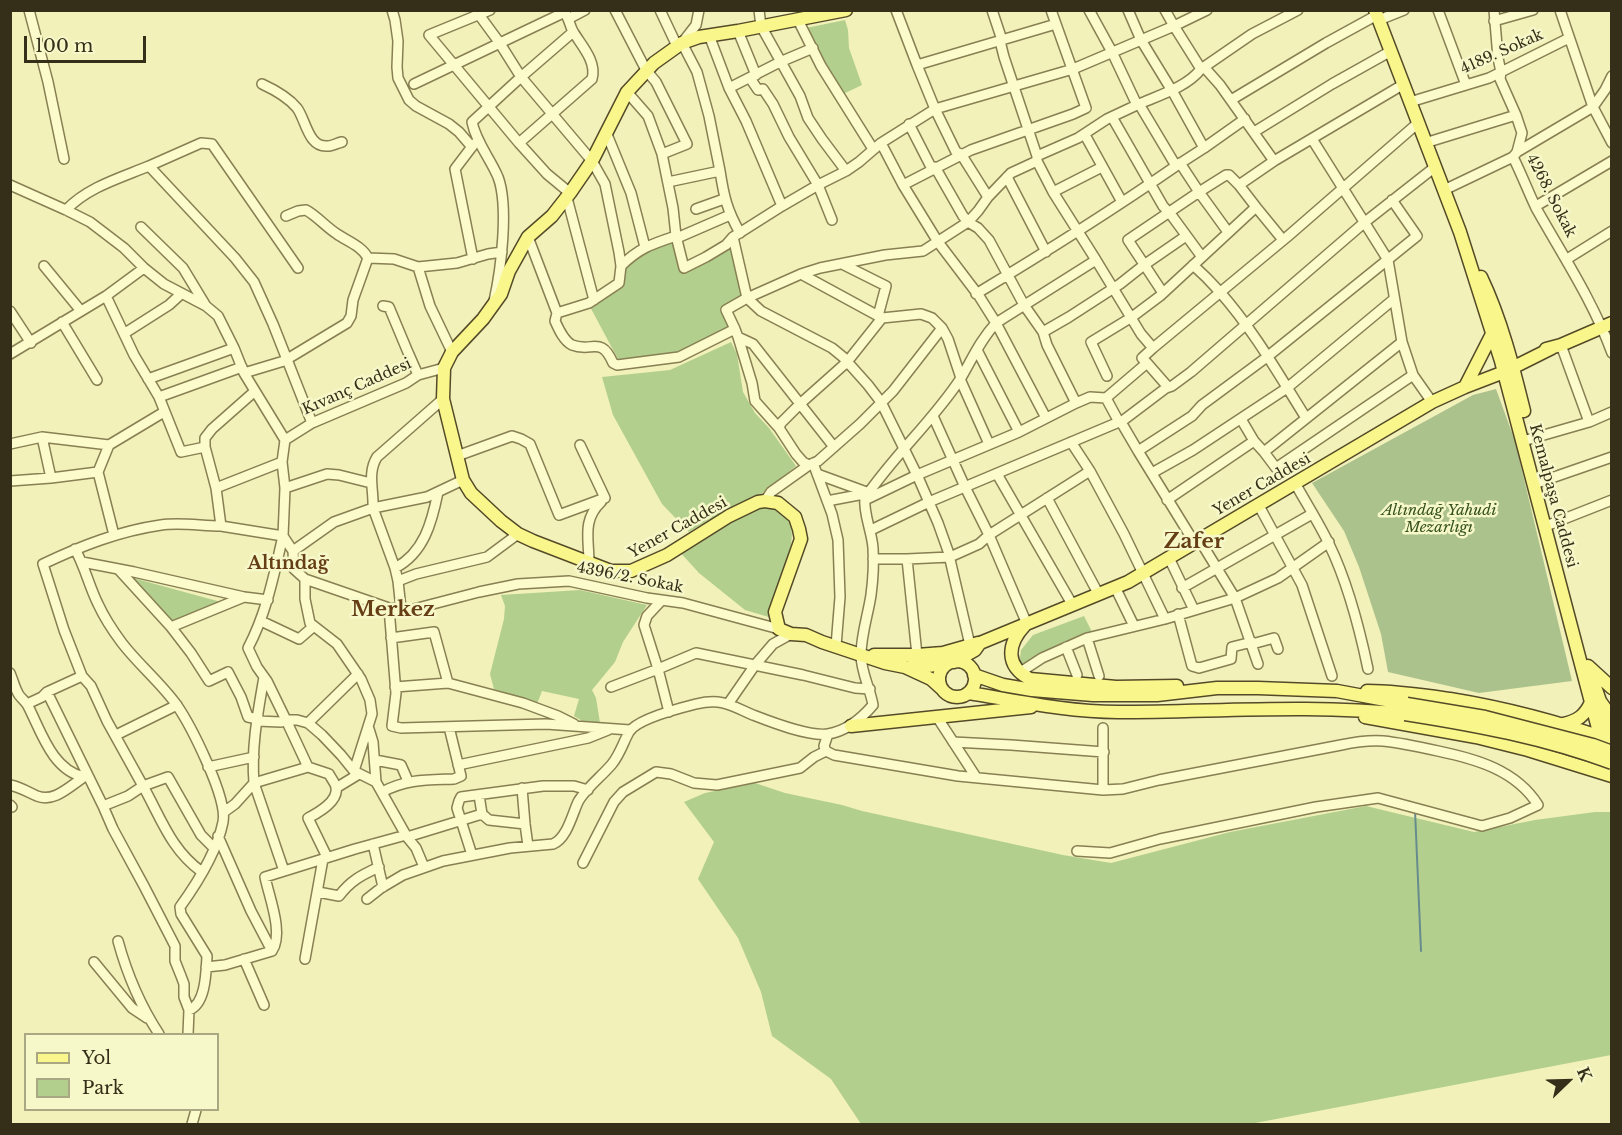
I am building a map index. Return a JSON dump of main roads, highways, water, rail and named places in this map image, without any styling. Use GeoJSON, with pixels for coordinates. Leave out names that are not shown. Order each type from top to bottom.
{"type":"FeatureCollection","features":[{"type":"Feature","properties":{"kind":"main road"},"geometry":{"type":"LineString","coordinates":[[814,13],[846,10]]}},
{"type":"Feature","properties":{"kind":"main road","name":"Yener Caddesi"},"geometry":{"type":"LineString","coordinates":[[814,13],[798,20],[699,37],[680,45],[646,70],[627,92],[592,161],[569,195],[552,216],[528,237],[503,290],[452,352],[444,368],[443,399],[463,480],[471,494],[518,534],[611,571],[630,571],[667,555],[729,516],[758,502],[778,503],[795,517],[801,539],[775,612],[785,631],[806,635],[885,663],[905,667],[931,679],[941,688]]}},
{"type":"Feature","properties":{"kind":"main road","name":"Kemalpaşa Caddesi"},"geometry":{"type":"LineString","coordinates":[[1377,15],[1460,232],[1492,334],[1507,365]]}},
{"type":"Feature","properties":{"kind":"main road","name":"Kemalpaşa Caddesi"},"geometry":{"type":"LineString","coordinates":[[1460,232],[1484,282],[1507,365],[1510,390],[1527,440],[1549,525],[1591,702],[1608,736],[1606,758],[1611,770]]}},
{"type":"Feature","properties":{"kind":"main road"},"geometry":{"type":"LineString","coordinates":[[1527,440],[1507,365],[1607,326]]}},
{"type":"Feature","properties":{"kind":"main road"},"geometry":{"type":"LineString","coordinates":[[1465,387],[1492,334]]}},
{"type":"Feature","properties":{"kind":"main road","name":"Yener Caddesi"},"geometry":{"type":"LineString","coordinates":[[905,667],[951,663],[975,646],[1128,582],[1432,402],[1507,365],[1530,359],[1556,347]]}},
{"type":"Feature","properties":{"kind":"main road","name":"Yener Caddesi"},"geometry":{"type":"LineString","coordinates":[[1465,387],[1493,385],[1510,390]]}},
{"type":"Feature","properties":{"kind":"main road"},"geometry":{"type":"LineString","coordinates":[[1549,525],[1589,670],[1604,708],[1611,718]]}},
{"type":"Feature","properties":{"kind":"main road"},"geometry":{"type":"LineString","coordinates":[[1027,624],[1017,634],[1012,651],[1013,662],[1018,673],[1030,679],[1116,687],[1258,688],[1416,694],[1507,710],[1608,736]]}},
{"type":"Feature","properties":{"kind":"main road"},"geometry":{"type":"LineString","coordinates":[[861,655],[917,656],[975,646],[974,685],[969,693]]}},
{"type":"Feature","properties":{"kind":"main road"},"geometry":{"type":"LineString","coordinates":[[1217,688],[1157,695],[1093,695],[1032,690],[1003,684],[974,673],[966,664],[958,661],[951,663],[940,674],[939,683],[947,694],[956,697],[969,693],[1041,706],[1116,712],[1406,709],[1485,717],[1593,745],[1611,752]]}},
{"type":"Feature","properties":{"kind":"main road"},"geometry":{"type":"LineString","coordinates":[[1589,670],[1611,688]]}},
{"type":"Feature","properties":{"kind":"main road"},"geometry":{"type":"LineString","coordinates":[[1589,670],[1608,736]]}},
{"type":"Feature","properties":{"kind":"main road"},"geometry":{"type":"LineString","coordinates":[[1337,692],[1494,729],[1590,755],[1611,763]]}},
{"type":"Feature","properties":{"kind":"main road"},"geometry":{"type":"LineString","coordinates":[[1561,724],[1575,721],[1582,716],[1591,702]]}},
{"type":"Feature","properties":{"kind":"main road"},"geometry":{"type":"LineString","coordinates":[[851,726],[1041,706]]}},
{"type":"Feature","properties":{"kind":"main road"},"geometry":{"type":"LineString","coordinates":[[1319,709],[1476,737],[1611,776]]}},
{"type":"Feature","properties":{"kind":"waterway"},"geometry":{"type":"LineString","coordinates":[[1415,810],[1421,951]]}},
{"type":"Feature","properties":{"kind":"district","name":"Zafer"},"geometry":{"type":"Point","coordinates":[1194,542]}},
{"type":"Feature","properties":{"kind":"district","name":"Altındağ"},"geometry":{"type":"Point","coordinates":[288,564]}},
{"type":"Feature","properties":{"kind":"district","name":"Merkez"},"geometry":{"type":"Point","coordinates":[393,610]}},
{"type":"Feature","properties":{"kind":"park label","name":"Altındağ Yahudi Mezarlığı"},"geometry":{"type":"Point","coordinates":[1439,520]}}]}
